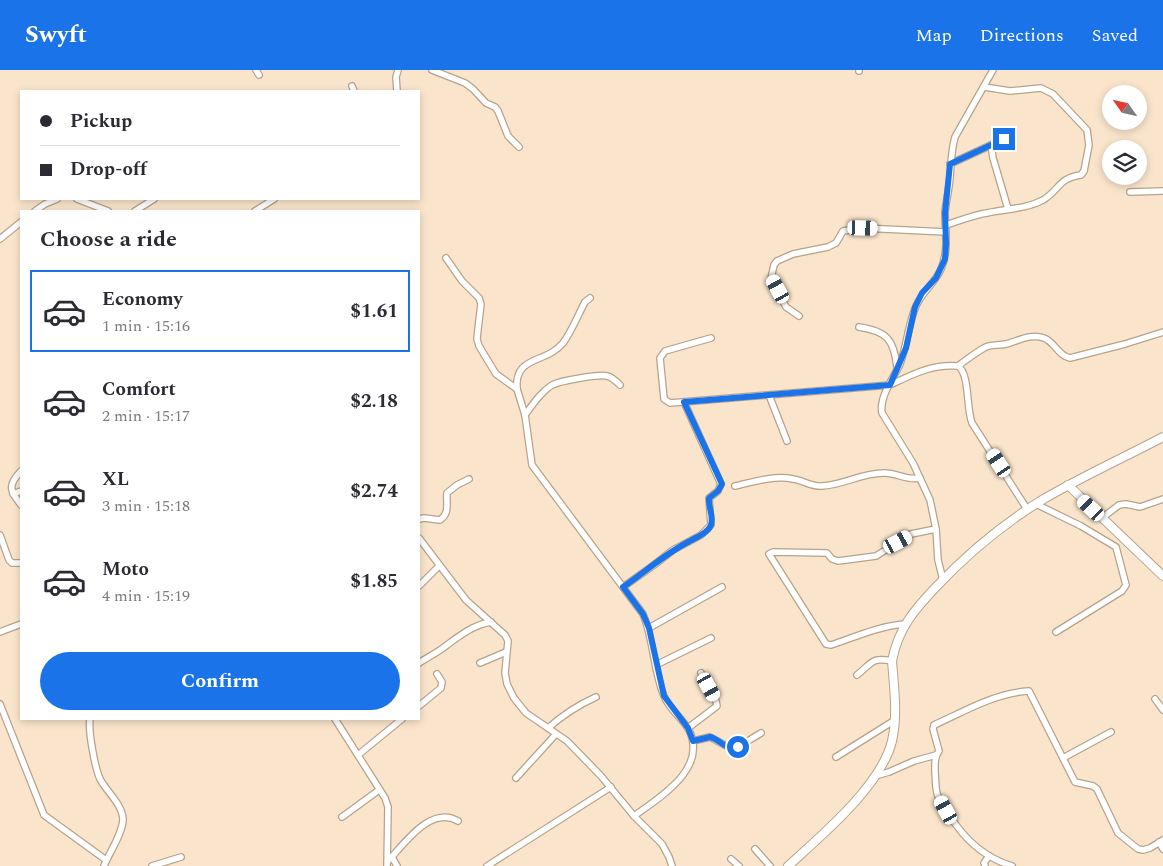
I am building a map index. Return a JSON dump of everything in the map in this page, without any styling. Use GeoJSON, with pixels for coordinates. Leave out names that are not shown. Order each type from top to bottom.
{"type":"FeatureCollection","features":[{"type":"Feature","properties":{"kind":"street"},"geometry":{"type":"LineString","coordinates":[[397,90],[396,77],[398,70]]}},
{"type":"Feature","properties":{"kind":"street"},"geometry":{"type":"LineString","coordinates":[[432,70],[465,83],[486,103],[495,107],[508,136],[519,146]]}},
{"type":"Feature","properties":{"kind":"street"},"geometry":{"type":"LineString","coordinates":[[943,580],[936,550],[936,529],[930,500],[920,478],[882,413],[882,400],[906,348],[915,307],[922,293],[936,278],[945,259],[946,198],[955,137],[993,70]]}},
{"type":"Feature","properties":{"kind":"street"},"geometry":{"type":"LineString","coordinates":[[800,316],[786,307],[772,278],[772,271],[777,261],[793,254],[828,248],[836,243],[843,231],[863,228],[946,228],[985,213],[1028,206],[1047,197],[1068,178],[1083,174],[1089,137],[1085,125],[1053,94],[1046,89],[1010,90],[984,87]]}},
{"type":"Feature","properties":{"kind":"street"},"geometry":{"type":"LineString","coordinates":[[950,164],[1004,139]]}},
{"type":"Feature","properties":{"kind":"street"},"geometry":{"type":"LineString","coordinates":[[992,145],[993,158],[1008,209]]}},
{"type":"Feature","properties":{"kind":"street"},"geometry":{"type":"LineString","coordinates":[[1130,192],[1163,191]]}},
{"type":"Feature","properties":{"kind":"street"},"geometry":{"type":"LineString","coordinates":[[80,200],[105,210]]}},
{"type":"Feature","properties":{"kind":"street"},"geometry":{"type":"LineString","coordinates":[[137,210],[152,200]]}},
{"type":"Feature","properties":{"kind":"street"},"geometry":{"type":"LineString","coordinates":[[256,210],[272,200]]}},
{"type":"Feature","properties":{"kind":"street"},"geometry":{"type":"LineString","coordinates":[[36,210],[47,201]]}},
{"type":"Feature","properties":{"kind":"street"},"geometry":{"type":"LineString","coordinates":[[0,239],[20,223]]}},
{"type":"Feature","properties":{"kind":"street"},"geometry":{"type":"LineString","coordinates":[[446,258],[458,277],[482,304],[478,329],[479,346],[496,374],[517,389]]}},
{"type":"Feature","properties":{"kind":"street"},"geometry":{"type":"LineString","coordinates":[[590,298],[585,302],[562,344],[546,356],[531,362],[518,373],[516,379],[525,415],[532,465],[643,614],[649,628],[664,696],[688,728],[693,741],[693,753],[682,778],[675,786],[634,816]]}},
{"type":"Feature","properties":{"kind":"street"},"geometry":{"type":"LineString","coordinates":[[859,327],[870,328],[886,336],[891,342],[896,355],[897,369]]}},
{"type":"Feature","properties":{"kind":"street"},"geometry":{"type":"LineString","coordinates":[[710,338],[665,351],[660,358],[664,399],[670,403],[890,385],[920,370],[931,367],[958,366],[990,345],[1004,345],[1027,337],[1046,338],[1062,355],[1070,358],[1163,332]]}},
{"type":"Feature","properties":{"kind":"street"},"geometry":{"type":"LineString","coordinates":[[958,366],[964,373],[972,423],[1027,509]]}},
{"type":"Feature","properties":{"kind":"street"},"geometry":{"type":"LineString","coordinates":[[525,415],[550,386],[559,382],[609,376],[620,385]]}},
{"type":"Feature","properties":{"kind":"street"},"geometry":{"type":"LineString","coordinates":[[769,395],[786,441]]}},
{"type":"Feature","properties":{"kind":"street"},"geometry":{"type":"LineString","coordinates":[[623,587],[673,550],[701,535],[711,525],[709,498],[718,491],[722,484],[684,402]]}},
{"type":"Feature","properties":{"kind":"street"},"geometry":{"type":"LineString","coordinates":[[788,866],[854,803],[875,776],[892,741],[895,720],[892,660],[898,638],[918,606],[978,547],[1027,509],[1068,485],[1163,437]]}},
{"type":"Feature","properties":{"kind":"street"},"geometry":{"type":"LineString","coordinates":[[20,472],[11,486],[13,494],[20,504]]}},
{"type":"Feature","properties":{"kind":"street"},"geometry":{"type":"LineString","coordinates":[[735,486],[762,480],[786,478],[813,486],[824,486],[885,472],[906,479],[920,478]]}},
{"type":"Feature","properties":{"kind":"street"},"geometry":{"type":"LineString","coordinates":[[420,519],[440,520],[444,518],[448,506],[447,494],[456,485],[469,479]]}},
{"type":"Feature","properties":{"kind":"street"},"geometry":{"type":"LineString","coordinates":[[1068,485],[1163,576]]}},
{"type":"Feature","properties":{"kind":"street"},"geometry":{"type":"LineString","coordinates":[[13,494],[20,491]]}},
{"type":"Feature","properties":{"kind":"street"},"geometry":{"type":"LineString","coordinates":[[1102,518],[1119,505],[1126,504],[1140,507],[1163,499]]}},
{"type":"Feature","properties":{"kind":"street"},"geometry":{"type":"LineString","coordinates":[[1036,504],[1081,526],[1116,547],[1126,585],[1122,591],[1056,632]]}},
{"type":"Feature","properties":{"kind":"street"},"geometry":{"type":"LineString","coordinates":[[905,624],[893,625],[868,632],[831,645],[826,644],[769,554],[773,552],[827,553],[832,559],[838,561],[876,556],[912,534],[936,529]]}},
{"type":"Feature","properties":{"kind":"street"},"geometry":{"type":"LineString","coordinates":[[0,535],[9,560],[12,563],[20,563]]}},
{"type":"Feature","properties":{"kind":"street"},"geometry":{"type":"LineString","coordinates":[[420,539],[466,600],[506,636],[508,641],[504,673],[514,698],[526,713],[567,742],[611,787],[634,816],[662,844],[672,866]]}},
{"type":"Feature","properties":{"kind":"street"},"geometry":{"type":"LineString","coordinates":[[420,585],[439,566]]}},
{"type":"Feature","properties":{"kind":"street"},"geometry":{"type":"LineString","coordinates":[[649,628],[722,587]]}},
{"type":"Feature","properties":{"kind":"street"},"geometry":{"type":"LineString","coordinates":[[420,662],[441,650],[462,633],[484,623],[492,622]]}},
{"type":"Feature","properties":{"kind":"street"},"geometry":{"type":"LineString","coordinates":[[0,632],[20,624]]}},
{"type":"Feature","properties":{"kind":"street"},"geometry":{"type":"LineString","coordinates":[[656,665],[712,638]]}},
{"type":"Feature","properties":{"kind":"street"},"geometry":{"type":"LineString","coordinates":[[480,663],[506,652]]}},
{"type":"Feature","properties":{"kind":"street"},"geometry":{"type":"LineString","coordinates":[[858,675],[875,659],[892,660]]}},
{"type":"Feature","properties":{"kind":"street"},"geometry":{"type":"LineString","coordinates":[[688,728],[717,706],[701,673]]}},
{"type":"Feature","properties":{"kind":"street"},"geometry":{"type":"LineString","coordinates":[[420,705],[442,688],[442,682],[437,674]]}},
{"type":"Feature","properties":{"kind":"street"},"geometry":{"type":"LineString","coordinates":[[1012,866],[1000,863],[967,840],[937,795],[936,755],[939,751],[933,732],[934,725],[1002,694],[1029,690],[1075,782],[1097,789],[1118,833],[1138,849],[1143,850],[1161,841],[1163,849]]}},
{"type":"Feature","properties":{"kind":"street"},"geometry":{"type":"LineString","coordinates":[[548,728],[579,705],[596,697]]}},
{"type":"Feature","properties":{"kind":"street"},"geometry":{"type":"LineString","coordinates":[[1155,699],[1163,710]]}},
{"type":"Feature","properties":{"kind":"street"},"geometry":{"type":"LineString","coordinates":[[0,704],[44,815],[105,863],[122,826],[123,819],[116,802],[99,777],[89,730],[90,720]]}},
{"type":"Feature","properties":{"kind":"street"},"geometry":{"type":"LineString","coordinates":[[336,720],[385,798],[388,807],[389,861]]}},
{"type":"Feature","properties":{"kind":"street"},"geometry":{"type":"LineString","coordinates":[[358,755],[401,720]]}},
{"type":"Feature","properties":{"kind":"street"},"geometry":{"type":"LineString","coordinates":[[836,758],[895,720]]}},
{"type":"Feature","properties":{"kind":"street"},"geometry":{"type":"LineString","coordinates":[[1064,758],[1111,732]]}},
{"type":"Feature","properties":{"kind":"street"},"geometry":{"type":"LineString","coordinates":[[693,741],[710,737],[732,749],[761,733]]}},
{"type":"Feature","properties":{"kind":"street"},"geometry":{"type":"LineString","coordinates":[[516,778],[556,734]]}},
{"type":"Feature","properties":{"kind":"street"},"geometry":{"type":"LineString","coordinates":[[875,776],[936,755]]}},
{"type":"Feature","properties":{"kind":"street"},"geometry":{"type":"LineString","coordinates":[[487,866],[611,787]]}},
{"type":"Feature","properties":{"kind":"street"},"geometry":{"type":"LineString","coordinates":[[342,817],[379,790]]}},
{"type":"Feature","properties":{"kind":"street"},"geometry":{"type":"LineString","coordinates":[[389,861],[419,829],[430,821],[444,816],[451,816],[458,821]]}},
{"type":"Feature","properties":{"kind":"street"},"geometry":{"type":"LineString","coordinates":[[755,849],[770,866]]}},
{"type":"Feature","properties":{"kind":"street"},"geometry":{"type":"LineString","coordinates":[[985,866],[984,862],[989,856]]}},
{"type":"Feature","properties":{"kind":"street"},"geometry":{"type":"LineString","coordinates":[[152,866],[181,858]]}},
{"type":"Feature","properties":{"kind":"street"},"geometry":{"type":"LineString","coordinates":[[731,859],[739,866]]}},
{"type":"Feature","properties":{"kind":"street"},"geometry":{"type":"LineString","coordinates":[[389,861],[397,866]]}},
{"type":"Feature","properties":{"kind":"route"},"geometry":{"type":"LineString","coordinates":[[738,747],[732,749],[710,737],[693,741],[688,728],[664,696],[649,628],[643,614],[623,587],[673,550],[701,535],[711,525],[712,519],[708,501],[721,488],[722,484],[684,402],[890,385],[906,348],[915,307],[922,293],[936,278],[945,259],[945,213],[950,180],[950,164],[1004,139]]}}]}
